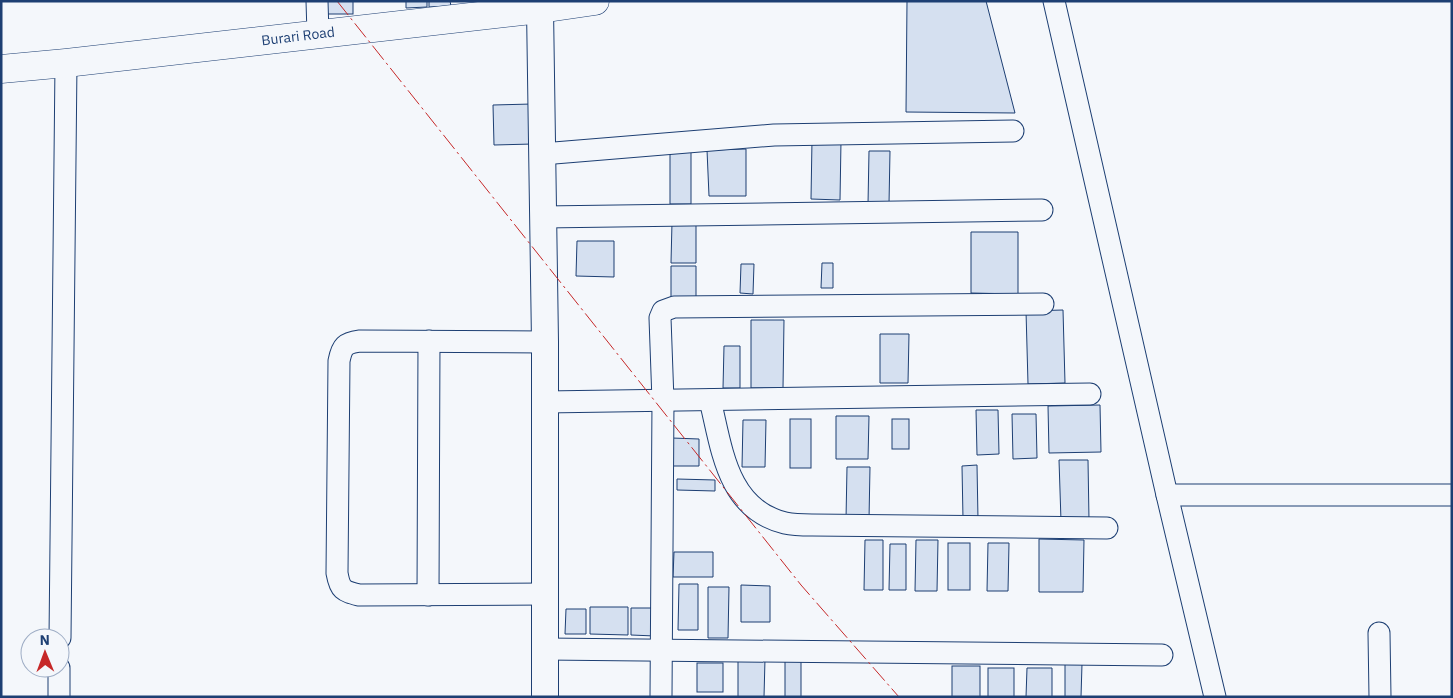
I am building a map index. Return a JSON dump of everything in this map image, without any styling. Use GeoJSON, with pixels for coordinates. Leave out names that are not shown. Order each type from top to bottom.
{"type":"FeatureCollection","features":[{"type":"Feature","properties":{"kind":"main road","name":"Burari Road"},"geometry":{"type":"LineString","coordinates":[[1,69],[66,63],[314,13],[540,9],[595,1]]}},
{"type":"Feature","properties":{"kind":"street"},"geometry":{"type":"LineString","coordinates":[[1054,1],[1215,697]]}},
{"type":"Feature","properties":{"kind":"street"},"geometry":{"type":"LineString","coordinates":[[540,9],[545,342],[545,697]]}},
{"type":"Feature","properties":{"kind":"street"},"geometry":{"type":"LineString","coordinates":[[60,628],[66,63]]}},
{"type":"Feature","properties":{"kind":"street"},"geometry":{"type":"LineString","coordinates":[[542,154],[774,135],[1013,131]]}},
{"type":"Feature","properties":{"kind":"street"},"geometry":{"type":"LineString","coordinates":[[543,217],[1042,210]]}},
{"type":"Feature","properties":{"kind":"street"},"geometry":{"type":"LineString","coordinates":[[660,697],[662,650],[663,401],[660,318],[663,311],[674,306],[1043,304]]}},
{"type":"Feature","properties":{"kind":"street"},"geometry":{"type":"LineString","coordinates":[[545,342],[360,341],[348,343],[341,349],[339,361],[337,573],[339,585],[345,592],[359,595],[546,594]]}},
{"type":"Feature","properties":{"kind":"street"},"geometry":{"type":"LineString","coordinates":[[428,595],[430,341]]}},
{"type":"Feature","properties":{"kind":"street"},"geometry":{"type":"LineString","coordinates":[[545,402],[1090,394]]}},
{"type":"Feature","properties":{"kind":"street"},"geometry":{"type":"LineString","coordinates":[[710,400],[732,482],[755,510],[770,519],[787,524],[812,525],[1107,528]]}},
{"type":"Feature","properties":{"kind":"street"},"geometry":{"type":"LineString","coordinates":[[1167,495],[1452,495]]}},
{"type":"Feature","properties":{"kind":"street"},"geometry":{"type":"LineString","coordinates":[[1379,633],[1380,697]]}},
{"type":"Feature","properties":{"kind":"street"},"geometry":{"type":"LineString","coordinates":[[545,649],[1162,655]]}},
{"type":"Feature","properties":{"kind":"street"},"geometry":{"type":"LineString","coordinates":[[59,697],[60,678]]}},
{"type":"Feature","properties":{"kind":"building"},"geometry":{"type":"Polygon","coordinates":[[[323,1],[353,1],[353,14],[323,14],[323,1]]]}},
{"type":"Feature","properties":{"kind":"building"},"geometry":{"type":"Polygon","coordinates":[[[406,1],[427,1],[427,7],[406,8],[406,1]]]}},
{"type":"Feature","properties":{"kind":"building"},"geometry":{"type":"Polygon","coordinates":[[[429,1],[450,1],[451,6],[429,7],[429,1]]]}},
{"type":"Feature","properties":{"kind":"building"},"geometry":{"type":"Polygon","coordinates":[[[907,1],[986,1],[1015,113],[906,112],[907,1]]]}},
{"type":"Feature","properties":{"kind":"building"},"geometry":{"type":"Polygon","coordinates":[[[532,104],[533,144],[494,145],[493,105],[532,104]]]}},
{"type":"Feature","properties":{"kind":"building"},"geometry":{"type":"Polygon","coordinates":[[[812,140],[841,141],[840,200],[811,199],[812,140]]]}},
{"type":"Feature","properties":{"kind":"building"},"geometry":{"type":"Polygon","coordinates":[[[670,149],[691,149],[691,204],[670,204],[670,149]]]}},
{"type":"Feature","properties":{"kind":"building"},"geometry":{"type":"Polygon","coordinates":[[[746,149],[746,196],[709,196],[707,150],[746,149]]]}},
{"type":"Feature","properties":{"kind":"building"},"geometry":{"type":"Polygon","coordinates":[[[869,151],[890,151],[889,204],[868,204],[869,151]]]}},
{"type":"Feature","properties":{"kind":"building"},"geometry":{"type":"Polygon","coordinates":[[[672,222],[696,223],[696,263],[671,263],[672,222]]]}},
{"type":"Feature","properties":{"kind":"building"},"geometry":{"type":"Polygon","coordinates":[[[971,232],[1018,232],[1018,294],[971,293],[971,232]]]}},
{"type":"Feature","properties":{"kind":"building"},"geometry":{"type":"Polygon","coordinates":[[[577,241],[614,241],[614,277],[576,276],[577,241]]]}},
{"type":"Feature","properties":{"kind":"building"},"geometry":{"type":"Polygon","coordinates":[[[822,263],[833,263],[833,288],[821,288],[822,263]]]}},
{"type":"Feature","properties":{"kind":"building"},"geometry":{"type":"Polygon","coordinates":[[[741,264],[754,264],[753,294],[740,293],[741,264]]]}},
{"type":"Feature","properties":{"kind":"building"},"geometry":{"type":"Polygon","coordinates":[[[671,266],[696,266],[696,300],[671,299],[671,266]]]}},
{"type":"Feature","properties":{"kind":"building"},"geometry":{"type":"Polygon","coordinates":[[[1063,310],[1065,383],[1028,384],[1026,311],[1063,310]]]}},
{"type":"Feature","properties":{"kind":"building"},"geometry":{"type":"Polygon","coordinates":[[[751,320],[784,320],[783,388],[751,388],[751,320]]]}},
{"type":"Feature","properties":{"kind":"building"},"geometry":{"type":"Polygon","coordinates":[[[880,334],[909,334],[908,383],[880,383],[880,334]]]}},
{"type":"Feature","properties":{"kind":"building"},"geometry":{"type":"Polygon","coordinates":[[[724,346],[740,346],[740,388],[723,388],[724,346]]]}},
{"type":"Feature","properties":{"kind":"building"},"geometry":{"type":"Polygon","coordinates":[[[1100,405],[1101,452],[1049,453],[1048,406],[1100,405]]]}},
{"type":"Feature","properties":{"kind":"building"},"geometry":{"type":"Polygon","coordinates":[[[976,410],[998,410],[999,454],[977,455],[976,410]]]}},
{"type":"Feature","properties":{"kind":"building"},"geometry":{"type":"Polygon","coordinates":[[[1012,414],[1036,414],[1037,458],[1013,459],[1012,414]]]}},
{"type":"Feature","properties":{"kind":"building"},"geometry":{"type":"Polygon","coordinates":[[[836,416],[869,416],[868,459],[836,459],[836,416]]]}},
{"type":"Feature","properties":{"kind":"building"},"geometry":{"type":"Polygon","coordinates":[[[790,419],[811,419],[811,468],[790,468],[790,419]]]}},
{"type":"Feature","properties":{"kind":"building"},"geometry":{"type":"Polygon","coordinates":[[[892,419],[909,419],[909,449],[892,449],[892,419]]]}},
{"type":"Feature","properties":{"kind":"building"},"geometry":{"type":"Polygon","coordinates":[[[743,420],[766,420],[765,467],[742,467],[743,420]]]}},
{"type":"Feature","properties":{"kind":"building"},"geometry":{"type":"Polygon","coordinates":[[[672,438],[699,439],[699,466],[672,466],[672,438]]]}},
{"type":"Feature","properties":{"kind":"building"},"geometry":{"type":"Polygon","coordinates":[[[1059,460],[1088,460],[1089,520],[1061,521],[1059,460]]]}},
{"type":"Feature","properties":{"kind":"building"},"geometry":{"type":"Polygon","coordinates":[[[977,465],[978,519],[963,519],[962,466],[977,465]]]}},
{"type":"Feature","properties":{"kind":"building"},"geometry":{"type":"Polygon","coordinates":[[[847,467],[870,467],[869,520],[846,520],[847,467]]]}},
{"type":"Feature","properties":{"kind":"building"},"geometry":{"type":"Polygon","coordinates":[[[677,479],[715,480],[715,491],[677,490],[677,479]]]}},
{"type":"Feature","properties":{"kind":"building"},"geometry":{"type":"Polygon","coordinates":[[[1039,539],[1084,540],[1083,592],[1039,592],[1039,539]]]}},
{"type":"Feature","properties":{"kind":"building"},"geometry":{"type":"Polygon","coordinates":[[[865,540],[883,540],[883,590],[864,590],[865,540]]]}},
{"type":"Feature","properties":{"kind":"building"},"geometry":{"type":"Polygon","coordinates":[[[916,540],[938,540],[937,591],[915,591],[916,540]]]}},
{"type":"Feature","properties":{"kind":"building"},"geometry":{"type":"Polygon","coordinates":[[[948,543],[970,543],[970,590],[948,590],[948,543]]]}},
{"type":"Feature","properties":{"kind":"building"},"geometry":{"type":"Polygon","coordinates":[[[988,543],[1009,543],[1008,591],[987,591],[988,543]]]}},
{"type":"Feature","properties":{"kind":"building"},"geometry":{"type":"Polygon","coordinates":[[[890,544],[906,544],[906,590],[889,590],[890,544]]]}},
{"type":"Feature","properties":{"kind":"building"},"geometry":{"type":"Polygon","coordinates":[[[674,552],[713,552],[713,577],[673,577],[674,552]]]}},
{"type":"Feature","properties":{"kind":"building"},"geometry":{"type":"Polygon","coordinates":[[[679,584],[698,584],[698,630],[678,630],[679,584]]]}},
{"type":"Feature","properties":{"kind":"building"},"geometry":{"type":"Polygon","coordinates":[[[741,585],[770,586],[770,622],[741,622],[741,585]]]}},
{"type":"Feature","properties":{"kind":"building"},"geometry":{"type":"Polygon","coordinates":[[[708,587],[729,587],[728,638],[708,638],[708,587]]]}},
{"type":"Feature","properties":{"kind":"building"},"geometry":{"type":"Polygon","coordinates":[[[590,607],[628,607],[628,635],[590,634],[590,607]]]}},
{"type":"Feature","properties":{"kind":"building"},"geometry":{"type":"Polygon","coordinates":[[[631,608],[655,608],[655,636],[631,635],[631,608]]]}},
{"type":"Feature","properties":{"kind":"building"},"geometry":{"type":"Polygon","coordinates":[[[566,609],[586,609],[586,634],[565,634],[566,609]]]}},
{"type":"Feature","properties":{"kind":"building"},"geometry":{"type":"Polygon","coordinates":[[[738,659],[765,659],[764,697],[738,697],[738,659]]]}},
{"type":"Feature","properties":{"kind":"building"},"geometry":{"type":"Polygon","coordinates":[[[785,661],[801,661],[801,697],[785,697],[785,661]]]}},
{"type":"Feature","properties":{"kind":"building"},"geometry":{"type":"Polygon","coordinates":[[[697,663],[723,663],[723,692],[697,692],[697,663]]]}},
{"type":"Feature","properties":{"kind":"building"},"geometry":{"type":"Polygon","coordinates":[[[1065,664],[1082,664],[1081,697],[1065,697],[1065,664]]]}},
{"type":"Feature","properties":{"kind":"building"},"geometry":{"type":"Polygon","coordinates":[[[952,666],[980,666],[980,697],[952,697],[952,666]]]}},
{"type":"Feature","properties":{"kind":"building"},"geometry":{"type":"Polygon","coordinates":[[[988,668],[1014,668],[1014,697],[988,697],[988,668]]]}},
{"type":"Feature","properties":{"kind":"building"},"geometry":{"type":"Polygon","coordinates":[[[1027,668],[1052,668],[1052,697],[1026,697],[1027,668]]]}},
{"type":"Feature","properties":{"kind":"power"},"geometry":{"type":"LineString","coordinates":[[337,1],[801,585],[899,697]]}}]}
